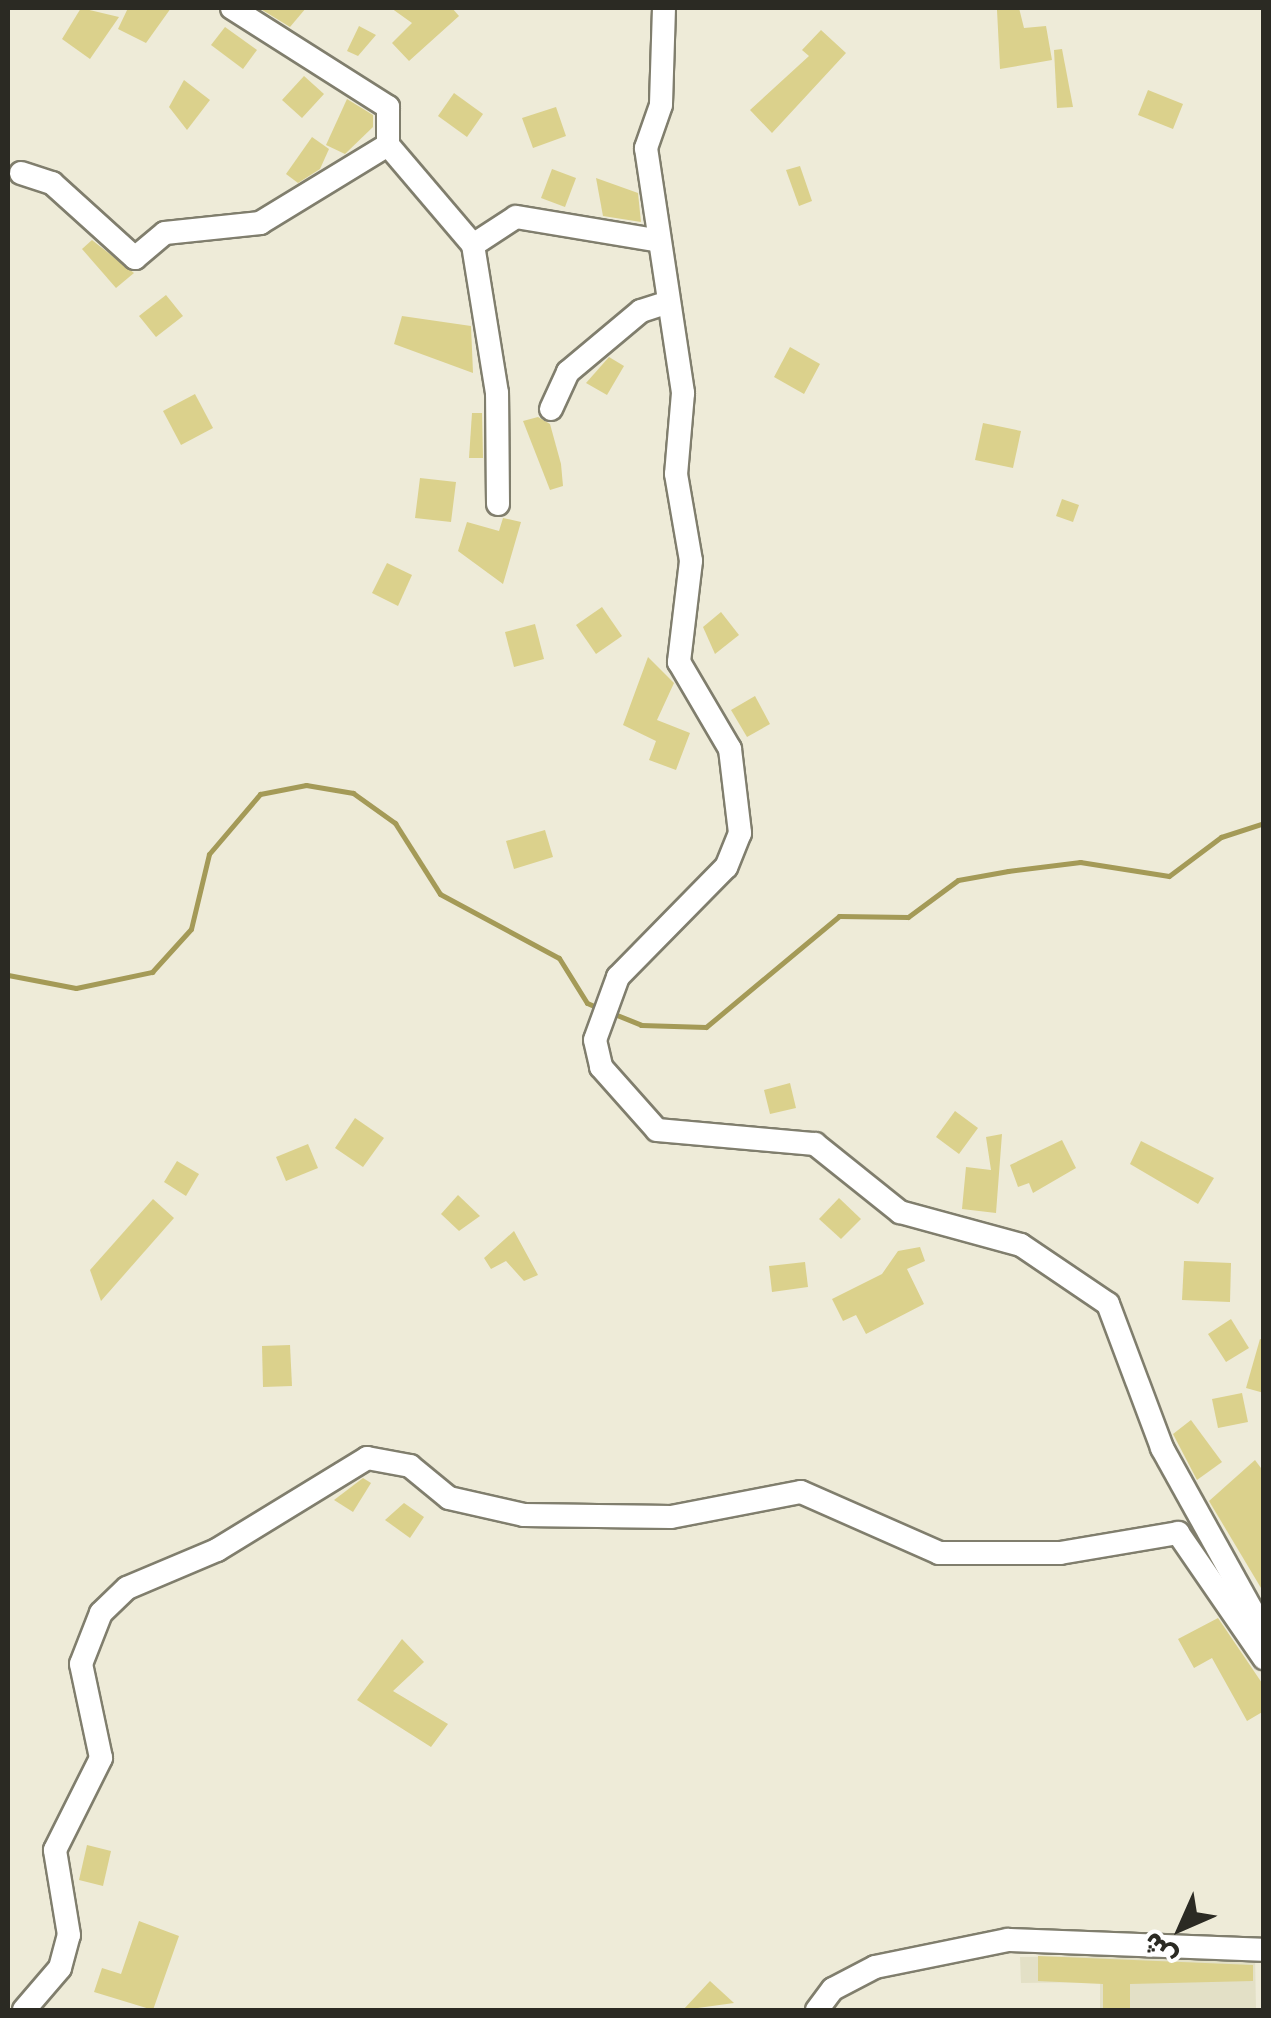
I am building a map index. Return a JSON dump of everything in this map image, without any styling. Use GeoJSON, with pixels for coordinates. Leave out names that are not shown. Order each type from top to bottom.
{"type":"FeatureCollection","features":[{"type":"Feature","properties":{"kind":"street"},"geometry":{"type":"LineString","coordinates":[[232,8],[388,106],[388,145],[474,245],[497,393],[498,504]]}},
{"type":"Feature","properties":{"kind":"street"},"geometry":{"type":"LineString","coordinates":[[664,8],[661,104],[646,148],[655,240],[683,394],[678,507],[691,561],[679,662],[730,748],[740,833],[726,866],[604,1003],[595,1040],[600,1068],[657,1130],[814,1144],[900,1212],[1021,1245],[1108,1304],[1162,1448],[1262,1625]]}},
{"type":"Feature","properties":{"kind":"street"},"geometry":{"type":"LineString","coordinates":[[21,172],[52,183],[135,258],[165,234],[260,223],[388,145]]}},
{"type":"Feature","properties":{"kind":"street"},"geometry":{"type":"LineString","coordinates":[[474,245],[516,217],[655,240]]}},
{"type":"Feature","properties":{"kind":"street"},"geometry":{"type":"LineString","coordinates":[[552,409],[568,372],[641,311],[668,302]]}},
{"type":"Feature","properties":{"kind":"street"},"geometry":{"type":"LineString","coordinates":[[24,2010],[60,1968],[69,1935],[55,1850],[101,1758],[81,1664],[100,1613],[127,1588],[217,1550],[367,1458],[410,1466],[449,1498],[524,1515],[671,1517],[800,1492],[939,1553],[1060,1553],[1178,1533],[1264,1658]]}},
{"type":"Feature","properties":{"kind":"street"},"geometry":{"type":"LineString","coordinates":[[816,2010],[834,1989],[874,1968],[1008,1940],[1264,1950]]}},
{"type":"Feature","properties":{"kind":"shaded area"},"geometry":{"type":"Polygon","coordinates":[[[1255,1954],[1256,2010],[1100,2010],[1100,1982],[1021,1983],[1020,1957],[1255,1954]]]}},
{"type":"Feature","properties":{"kind":"building"},"geometry":{"type":"Polygon","coordinates":[[[81,8],[119,17],[90,59],[62,39],[81,8]]]}},
{"type":"Feature","properties":{"kind":"building"},"geometry":{"type":"Polygon","coordinates":[[[128,8],[171,8],[146,43],[118,29],[128,8]]]}},
{"type":"Feature","properties":{"kind":"building"},"geometry":{"type":"Polygon","coordinates":[[[259,8],[306,8],[290,27],[259,8]]]}},
{"type":"Feature","properties":{"kind":"building"},"geometry":{"type":"Polygon","coordinates":[[[391,8],[452,8],[459,16],[409,61],[392,43],[412,23],[391,8]]]}},
{"type":"Feature","properties":{"kind":"building"},"geometry":{"type":"Polygon","coordinates":[[[1019,8],[1024,28],[1046,26],[1052,60],[1000,69],[997,10],[1019,8]]]}},
{"type":"Feature","properties":{"kind":"building"},"geometry":{"type":"Polygon","coordinates":[[[359,26],[376,35],[358,56],[347,51],[359,26]]]}},
{"type":"Feature","properties":{"kind":"building"},"geometry":{"type":"Polygon","coordinates":[[[225,27],[257,50],[243,69],[211,45],[225,27]]]}},
{"type":"Feature","properties":{"kind":"building"},"geometry":{"type":"Polygon","coordinates":[[[821,30],[846,53],[772,133],[750,110],[809,56],[802,50],[821,30]]]}},
{"type":"Feature","properties":{"kind":"building"},"geometry":{"type":"Polygon","coordinates":[[[1062,49],[1073,107],[1057,108],[1054,50],[1062,49]]]}},
{"type":"Feature","properties":{"kind":"building"},"geometry":{"type":"Polygon","coordinates":[[[304,76],[324,94],[302,118],[282,100],[304,76]]]}},
{"type":"Feature","properties":{"kind":"building"},"geometry":{"type":"Polygon","coordinates":[[[184,80],[210,100],[187,130],[169,107],[184,80]]]}},
{"type":"Feature","properties":{"kind":"building"},"geometry":{"type":"Polygon","coordinates":[[[1148,90],[1183,104],[1173,129],[1138,115],[1148,90]]]}},
{"type":"Feature","properties":{"kind":"building"},"geometry":{"type":"Polygon","coordinates":[[[454,93],[483,114],[467,137],[438,116],[454,93]]]}},
{"type":"Feature","properties":{"kind":"building"},"geometry":{"type":"Polygon","coordinates":[[[347,99],[373,115],[373,127],[345,154],[326,145],[347,99]]]}},
{"type":"Feature","properties":{"kind":"building"},"geometry":{"type":"Polygon","coordinates":[[[556,107],[566,136],[533,148],[522,118],[556,107]]]}},
{"type":"Feature","properties":{"kind":"building"},"geometry":{"type":"Polygon","coordinates":[[[312,137],[329,149],[320,169],[298,183],[286,174],[312,137]]]}},
{"type":"Feature","properties":{"kind":"building"},"geometry":{"type":"Polygon","coordinates":[[[800,166],[812,201],[799,206],[786,170],[800,166]]]}},
{"type":"Feature","properties":{"kind":"building"},"geometry":{"type":"Polygon","coordinates":[[[552,169],[576,178],[565,207],[541,198],[552,169]]]}},
{"type":"Feature","properties":{"kind":"building"},"geometry":{"type":"Polygon","coordinates":[[[596,178],[638,193],[641,222],[603,216],[596,178]]]}},
{"type":"Feature","properties":{"kind":"building"},"geometry":{"type":"Polygon","coordinates":[[[92,240],[134,273],[116,288],[82,249],[92,240]]]}},
{"type":"Feature","properties":{"kind":"building"},"geometry":{"type":"Polygon","coordinates":[[[166,295],[183,316],[156,337],[139,316],[166,295]]]}},
{"type":"Feature","properties":{"kind":"building"},"geometry":{"type":"Polygon","coordinates":[[[402,316],[471,326],[473,373],[394,344],[402,316]]]}},
{"type":"Feature","properties":{"kind":"building"},"geometry":{"type":"Polygon","coordinates":[[[790,347],[820,364],[804,394],[774,377],[790,347]]]}},
{"type":"Feature","properties":{"kind":"building"},"geometry":{"type":"Polygon","coordinates":[[[609,357],[624,366],[607,395],[586,383],[609,357]]]}},
{"type":"Feature","properties":{"kind":"building"},"geometry":{"type":"Polygon","coordinates":[[[195,394],[213,428],[181,445],[163,411],[195,394]]]}},
{"type":"Feature","properties":{"kind":"building"},"geometry":{"type":"Polygon","coordinates":[[[472,413],[482,413],[483,458],[469,458],[472,413]]]}},
{"type":"Feature","properties":{"kind":"building"},"geometry":{"type":"Polygon","coordinates":[[[538,417],[550,424],[561,464],[563,486],[550,490],[523,421],[538,417]]]}},
{"type":"Feature","properties":{"kind":"building"},"geometry":{"type":"Polygon","coordinates":[[[983,423],[1021,431],[1013,468],[975,460],[983,423]]]}},
{"type":"Feature","properties":{"kind":"building"},"geometry":{"type":"Polygon","coordinates":[[[420,478],[456,482],[451,522],[415,518],[420,478]]]}},
{"type":"Feature","properties":{"kind":"building"},"geometry":{"type":"Polygon","coordinates":[[[1062,499],[1079,505],[1073,522],[1056,516],[1062,499]]]}},
{"type":"Feature","properties":{"kind":"building"},"geometry":{"type":"Polygon","coordinates":[[[503,518],[521,522],[503,584],[458,551],[467,522],[499,531],[503,518]]]}},
{"type":"Feature","properties":{"kind":"building"},"geometry":{"type":"Polygon","coordinates":[[[387,563],[412,575],[398,606],[372,593],[387,563]]]}},
{"type":"Feature","properties":{"kind":"building"},"geometry":{"type":"Polygon","coordinates":[[[602,607],[622,636],[596,654],[576,625],[602,607]]]}},
{"type":"Feature","properties":{"kind":"building"},"geometry":{"type":"Polygon","coordinates":[[[721,612],[739,635],[715,654],[703,627],[721,612]]]}},
{"type":"Feature","properties":{"kind":"building"},"geometry":{"type":"Polygon","coordinates":[[[535,624],[544,659],[514,667],[505,632],[535,624]]]}},
{"type":"Feature","properties":{"kind":"building"},"geometry":{"type":"Polygon","coordinates":[[[648,657],[674,683],[657,720],[690,733],[676,770],[649,760],[656,741],[623,725],[648,657]]]}},
{"type":"Feature","properties":{"kind":"building"},"geometry":{"type":"Polygon","coordinates":[[[755,696],[770,724],[747,737],[731,710],[755,696]]]}},
{"type":"Feature","properties":{"kind":"building"},"geometry":{"type":"Polygon","coordinates":[[[545,830],[553,857],[514,869],[506,841],[545,830]]]}},
{"type":"Feature","properties":{"kind":"building"},"geometry":{"type":"Polygon","coordinates":[[[790,1083],[796,1108],[770,1114],[764,1090],[790,1083]]]}},
{"type":"Feature","properties":{"kind":"building"},"geometry":{"type":"Polygon","coordinates":[[[955,1111],[978,1128],[959,1154],[936,1137],[955,1111]]]}},
{"type":"Feature","properties":{"kind":"building"},"geometry":{"type":"Polygon","coordinates":[[[355,1118],[384,1138],[363,1167],[335,1148],[355,1118]]]}},
{"type":"Feature","properties":{"kind":"building"},"geometry":{"type":"Polygon","coordinates":[[[1002,1134],[996,1213],[962,1209],[966,1167],[991,1170],[986,1137],[1002,1134]]]}},
{"type":"Feature","properties":{"kind":"building"},"geometry":{"type":"Polygon","coordinates":[[[1062,1140],[1076,1168],[1033,1193],[1029,1183],[1018,1187],[1010,1165],[1062,1140]]]}},
{"type":"Feature","properties":{"kind":"building"},"geometry":{"type":"Polygon","coordinates":[[[1141,1141],[1214,1178],[1198,1204],[1130,1164],[1141,1141]]]}},
{"type":"Feature","properties":{"kind":"building"},"geometry":{"type":"Polygon","coordinates":[[[308,1144],[318,1168],[286,1181],[276,1157],[308,1144]]]}},
{"type":"Feature","properties":{"kind":"building"},"geometry":{"type":"Polygon","coordinates":[[[177,1161],[199,1174],[186,1196],[164,1182],[177,1161]]]}},
{"type":"Feature","properties":{"kind":"building"},"geometry":{"type":"Polygon","coordinates":[[[458,1195],[480,1216],[459,1231],[441,1214],[458,1195]]]}},
{"type":"Feature","properties":{"kind":"building"},"geometry":{"type":"Polygon","coordinates":[[[839,1198],[861,1219],[841,1239],[819,1219],[839,1198]]]}},
{"type":"Feature","properties":{"kind":"building"},"geometry":{"type":"Polygon","coordinates":[[[153,1199],[174,1218],[101,1301],[90,1270],[153,1199]]]}},
{"type":"Feature","properties":{"kind":"building"},"geometry":{"type":"Polygon","coordinates":[[[514,1231],[538,1275],[524,1281],[506,1261],[491,1269],[484,1258],[514,1231]]]}},
{"type":"Feature","properties":{"kind":"building"},"geometry":{"type":"Polygon","coordinates":[[[920,1247],[925,1261],[907,1269],[924,1304],[866,1334],[856,1315],[843,1321],[832,1299],[882,1274],[898,1251],[920,1247]]]}},
{"type":"Feature","properties":{"kind":"building"},"geometry":{"type":"Polygon","coordinates":[[[1184,1261],[1231,1263],[1230,1302],[1182,1300],[1184,1261]]]}},
{"type":"Feature","properties":{"kind":"building"},"geometry":{"type":"Polygon","coordinates":[[[805,1262],[808,1287],[772,1292],[769,1266],[805,1262]]]}},
{"type":"Feature","properties":{"kind":"building"},"geometry":{"type":"Polygon","coordinates":[[[1231,1319],[1249,1348],[1226,1362],[1208,1334],[1231,1319]]]}},
{"type":"Feature","properties":{"kind":"building"},"geometry":{"type":"Polygon","coordinates":[[[1260,1339],[1264,1340],[1264,1393],[1246,1388],[1260,1339]]]}},
{"type":"Feature","properties":{"kind":"building"},"geometry":{"type":"Polygon","coordinates":[[[290,1345],[292,1386],[263,1387],[262,1346],[290,1345]]]}},
{"type":"Feature","properties":{"kind":"building"},"geometry":{"type":"Polygon","coordinates":[[[1242,1393],[1248,1422],[1218,1428],[1212,1399],[1242,1393]]]}},
{"type":"Feature","properties":{"kind":"building"},"geometry":{"type":"Polygon","coordinates":[[[1191,1420],[1222,1462],[1197,1480],[1173,1434],[1191,1420]]]}},
{"type":"Feature","properties":{"kind":"building"},"geometry":{"type":"Polygon","coordinates":[[[1255,1460],[1264,1472],[1264,1593],[1209,1501],[1255,1460]]]}},
{"type":"Feature","properties":{"kind":"building"},"geometry":{"type":"Polygon","coordinates":[[[363,1478],[371,1483],[353,1512],[334,1500],[363,1478]]]}},
{"type":"Feature","properties":{"kind":"building"},"geometry":{"type":"Polygon","coordinates":[[[404,1503],[424,1517],[410,1538],[385,1520],[404,1503]]]}},
{"type":"Feature","properties":{"kind":"building"},"geometry":{"type":"Polygon","coordinates":[[[1218,1618],[1264,1686],[1264,1711],[1247,1721],[1212,1658],[1194,1668],[1178,1639],[1218,1618]]]}},
{"type":"Feature","properties":{"kind":"building"},"geometry":{"type":"Polygon","coordinates":[[[402,1639],[424,1662],[393,1691],[448,1724],[431,1747],[357,1700],[402,1639]]]}},
{"type":"Feature","properties":{"kind":"building"},"geometry":{"type":"Polygon","coordinates":[[[87,1845],[111,1851],[103,1886],[79,1880],[87,1845]]]}},
{"type":"Feature","properties":{"kind":"building"},"geometry":{"type":"Polygon","coordinates":[[[139,1921],[179,1936],[153,2010],[94,1992],[102,1968],[121,1974],[139,1921]]]}},
{"type":"Feature","properties":{"kind":"building"},"geometry":{"type":"Polygon","coordinates":[[[1038,1956],[1253,1965],[1253,1981],[1130,1984],[1130,2010],[1103,2010],[1103,1984],[1038,1981],[1038,1956]]]}},
{"type":"Feature","properties":{"kind":"building"},"geometry":{"type":"Polygon","coordinates":[[[710,1981],[734,2003],[683,2010],[710,1981]]]}},
{"type":"Feature","properties":{"kind":"waterway"},"geometry":{"type":"LineString","coordinates":[[8,975],[76,988],[152,972],[191,929],[209,854],[260,794],[306,785],[353,793],[395,823],[440,894],[559,958],[587,1003],[601,1009]]}},
{"type":"Feature","properties":{"kind":"waterway"},"geometry":{"type":"LineString","coordinates":[[612,1013],[641,1025],[706,1027],[839,916],[908,917],[958,880],[1080,862],[1169,876],[1221,837],[1264,823]]}}]}
